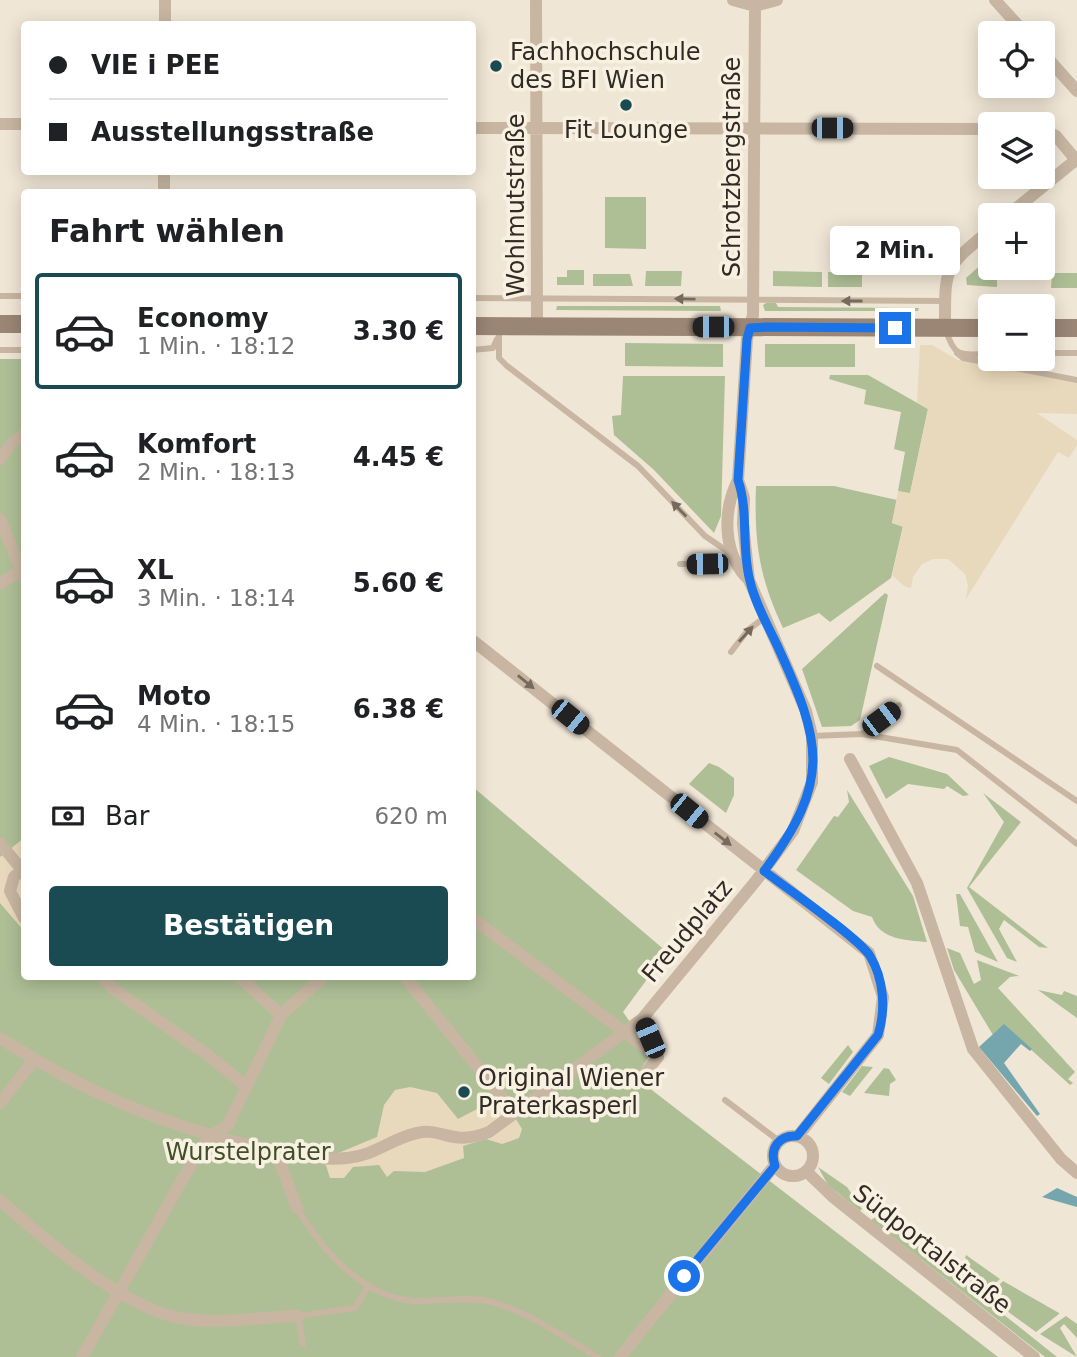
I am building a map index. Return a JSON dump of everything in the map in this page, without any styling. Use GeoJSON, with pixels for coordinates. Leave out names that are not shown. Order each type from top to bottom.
{"type":"FeatureCollection","features":[{"type":"Feature","properties":{"kind":"main road"},"geometry":{"type":"LineString","coordinates":[[0,324],[21,324]]}},
{"type":"Feature","properties":{"kind":"main road"},"geometry":{"type":"LineString","coordinates":[[476,327],[499,331],[537,326],[978,328]]}},
{"type":"Feature","properties":{"kind":"main road"},"geometry":{"type":"LineString","coordinates":[[1055,328],[1077,328]]}},
{"type":"Feature","properties":{"kind":"street"},"geometry":{"type":"LineString","coordinates":[[164,0],[164,21]]}},
{"type":"Feature","properties":{"kind":"street","name":"Wohlmutstraße"},"geometry":{"type":"LineString","coordinates":[[536,0],[537,326]]}},
{"type":"Feature","properties":{"kind":"street"},"geometry":{"type":"LineString","coordinates":[[733,0],[755,6],[777,0]]}},
{"type":"Feature","properties":{"kind":"street"},"geometry":{"type":"LineString","coordinates":[[995,0],[1014,21]]}},
{"type":"Feature","properties":{"kind":"street","name":"Schrotzbergstraße"},"geometry":{"type":"LineString","coordinates":[[738,480],[753,300],[755,6]]}},
{"type":"Feature","properties":{"kind":"street"},"geometry":{"type":"LineString","coordinates":[[1055,66],[1077,91]]}},
{"type":"Feature","properties":{"kind":"street"},"geometry":{"type":"LineString","coordinates":[[0,124],[21,124]]}},
{"type":"Feature","properties":{"kind":"street"},"geometry":{"type":"LineString","coordinates":[[476,128],[978,129]]}},
{"type":"Feature","properties":{"kind":"street"},"geometry":{"type":"LineString","coordinates":[[1023,203],[1077,159],[1055,136]]}},
{"type":"Feature","properties":{"kind":"street"},"geometry":{"type":"LineString","coordinates":[[946,328],[944,280],[948,268],[978,241]]}},
{"type":"Feature","properties":{"kind":"street"},"geometry":{"type":"LineString","coordinates":[[0,459],[21,436]]}},
{"type":"Feature","properties":{"kind":"street"},"geometry":{"type":"LineString","coordinates":[[738,480],[730,496],[730,553],[737,569],[749,580]]}},
{"type":"Feature","properties":{"kind":"street"},"geometry":{"type":"LineString","coordinates":[[738,480],[744,498],[743,524],[749,580]]}},
{"type":"Feature","properties":{"kind":"street"},"geometry":{"type":"LineString","coordinates":[[0,519],[21,572]]}},
{"type":"Feature","properties":{"kind":"street"},"geometry":{"type":"LineString","coordinates":[[0,584],[21,574]]}},
{"type":"Feature","properties":{"kind":"street","name":"Freudplatz"},"geometry":{"type":"LineString","coordinates":[[0,1038],[85,1088],[159,1120],[276,1152],[324,1159],[361,1157],[417,1133],[470,1139],[489,1132],[642,1018],[764,871],[793,831],[812,782],[812,736],[806,711],[749,580]]}},
{"type":"Feature","properties":{"kind":"street"},"geometry":{"type":"LineString","coordinates":[[476,643],[869,953],[883,998],[878,1035],[797,1136],[779,1141],[773,1154],[775,1166],[789,1176],[806,1171],[813,1154],[808,1143],[797,1136]]}},
{"type":"Feature","properties":{"kind":"street"},"geometry":{"type":"LineString","coordinates":[[850,759],[910,859],[972,1049],[1061,1159],[1077,1173]]}},
{"type":"Feature","properties":{"kind":"street"},"geometry":{"type":"LineString","coordinates":[[0,843],[21,867]]}},
{"type":"Feature","properties":{"kind":"street"},"geometry":{"type":"LineString","coordinates":[[21,871],[5,893],[21,914]]}},
{"type":"Feature","properties":{"kind":"street"},"geometry":{"type":"LineString","coordinates":[[476,921],[658,1058]]}},
{"type":"Feature","properties":{"kind":"street"},"geometry":{"type":"LineString","coordinates":[[105,980],[112,988],[209,1056],[246,1086]]}},
{"type":"Feature","properties":{"kind":"street"},"geometry":{"type":"LineString","coordinates":[[242,980],[281,1015]]}},
{"type":"Feature","properties":{"kind":"street"},"geometry":{"type":"LineString","coordinates":[[82,1357],[210,1136],[228,1125],[281,1015],[320,980]]}},
{"type":"Feature","properties":{"kind":"street"},"geometry":{"type":"LineString","coordinates":[[407,980],[515,1113]]}},
{"type":"Feature","properties":{"kind":"street"},"geometry":{"type":"LineString","coordinates":[[642,1018],[658,1058]]}},
{"type":"Feature","properties":{"kind":"street"},"geometry":{"type":"LineString","coordinates":[[645,1073],[658,1058]]}},
{"type":"Feature","properties":{"kind":"street"},"geometry":{"type":"LineString","coordinates":[[0,1103],[34,1060]]}},
{"type":"Feature","properties":{"kind":"street"},"geometry":{"type":"LineString","coordinates":[[276,1152],[297,1208]]}},
{"type":"Feature","properties":{"kind":"street"},"geometry":{"type":"LineString","coordinates":[[620,1357],[775,1166]]}},
{"type":"Feature","properties":{"kind":"street","name":"Südportalstraße"},"geometry":{"type":"LineString","coordinates":[[806,1171],[833,1197],[1034,1357]]}},
{"type":"Feature","properties":{"kind":"street"},"geometry":{"type":"LineString","coordinates":[[0,1200],[118,1292],[154,1311],[180,1318],[208,1320],[298,1315]]}},
{"type":"Feature","properties":{"kind":"lane"},"geometry":{"type":"LineString","coordinates":[[0,296],[21,296]]}},
{"type":"Feature","properties":{"kind":"lane"},"geometry":{"type":"LineString","coordinates":[[476,298],[945,301]]}},
{"type":"Feature","properties":{"kind":"lane"},"geometry":{"type":"LineString","coordinates":[[946,328],[952,349],[963,358],[1077,380]]}},
{"type":"Feature","properties":{"kind":"lane"},"geometry":{"type":"LineString","coordinates":[[476,350],[492,348],[499,331]]}},
{"type":"Feature","properties":{"kind":"lane"},"geometry":{"type":"LineString","coordinates":[[499,331],[499,358],[507,366],[638,466],[705,536],[730,553],[717,563],[680,564]]}},
{"type":"Feature","properties":{"kind":"lane"},"geometry":{"type":"LineString","coordinates":[[0,350],[21,350]]}},
{"type":"Feature","properties":{"kind":"lane"},"geometry":{"type":"LineString","coordinates":[[1055,354],[1077,353]]}},
{"type":"Feature","properties":{"kind":"lane"},"geometry":{"type":"LineString","coordinates":[[957,354],[978,354]]}},
{"type":"Feature","properties":{"kind":"lane"},"geometry":{"type":"LineString","coordinates":[[731,652],[748,630],[764,618]]}},
{"type":"Feature","properties":{"kind":"lane"},"geometry":{"type":"LineString","coordinates":[[877,666],[1077,802]]}},
{"type":"Feature","properties":{"kind":"lane"},"geometry":{"type":"LineString","coordinates":[[862,734],[899,705]]}},
{"type":"Feature","properties":{"kind":"lane"},"geometry":{"type":"LineString","coordinates":[[812,736],[862,734],[957,750],[1077,844]]}},
{"type":"Feature","properties":{"kind":"lane"},"geometry":{"type":"LineString","coordinates":[[725,1100],[779,1141]]}},
{"type":"Feature","properties":{"kind":"lane"},"geometry":{"type":"LineString","coordinates":[[297,1208],[311,1231],[339,1264],[389,1295],[412,1301],[489,1301],[523,1315],[598,1357]]}},
{"type":"Feature","properties":{"kind":"lane"},"geometry":{"type":"LineString","coordinates":[[303,1344],[298,1315],[355,1308],[369,1285]]}},
{"type":"Feature","properties":{"kind":"green space"},"geometry":{"type":"Polygon","coordinates":[[[605,197],[646,197],[646,249],[605,248],[605,197]]]}},
{"type":"Feature","properties":{"kind":"green space"},"geometry":{"type":"Polygon","coordinates":[[[978,267],[978,280],[997,280],[997,287],[967,285],[966,278],[978,267]]]}},
{"type":"Feature","properties":{"kind":"green space"},"geometry":{"type":"Polygon","coordinates":[[[567,270],[584,270],[584,285],[557,285],[557,277],[567,277],[567,270]]]}},
{"type":"Feature","properties":{"kind":"green space"},"geometry":{"type":"Polygon","coordinates":[[[646,271],[682,271],[681,286],[645,286],[646,271]]]}},
{"type":"Feature","properties":{"kind":"green space"},"geometry":{"type":"Polygon","coordinates":[[[773,271],[822,272],[822,287],[773,286],[773,271]]]}},
{"type":"Feature","properties":{"kind":"green space"},"geometry":{"type":"Polygon","coordinates":[[[828,272],[862,272],[862,287],[828,287],[828,272]]]}},
{"type":"Feature","properties":{"kind":"green space"},"geometry":{"type":"Polygon","coordinates":[[[1055,273],[1077,273],[1077,288],[1051,288],[1055,273]]]}},
{"type":"Feature","properties":{"kind":"green space"},"geometry":{"type":"Polygon","coordinates":[[[593,274],[630,274],[633,286],[593,286],[593,274]]]}},
{"type":"Feature","properties":{"kind":"green space"},"geometry":{"type":"Polygon","coordinates":[[[776,303],[778,307],[919,308],[918,311],[765,311],[763,305],[776,303]]]}},
{"type":"Feature","properties":{"kind":"green space"},"geometry":{"type":"Polygon","coordinates":[[[557,306],[720,306],[721,311],[556,310],[557,306]]]}},
{"type":"Feature","properties":{"kind":"green space"},"geometry":{"type":"Polygon","coordinates":[[[625,343],[723,344],[723,367],[625,366],[625,343]]]}},
{"type":"Feature","properties":{"kind":"green space"},"geometry":{"type":"Polygon","coordinates":[[[765,344],[855,344],[855,367],[765,367],[765,344]]]}},
{"type":"Feature","properties":{"kind":"green space","name":"Wurstelprater"},"geometry":{"type":"Polygon","coordinates":[[[0,359],[21,359],[21,980],[476,980],[476,790],[667,952],[623,1012],[652,1053],[635,1077],[998,1357],[0,1357],[0,359]]]}},
{"type":"Feature","properties":{"kind":"green space"},"geometry":{"type":"Polygon","coordinates":[[[830,375],[868,375],[928,409],[910,494],[898,491],[905,452],[894,449],[901,412],[864,404],[866,390],[829,379],[830,375]]]}},
{"type":"Feature","properties":{"kind":"green space"},"geometry":{"type":"Polygon","coordinates":[[[623,376],[725,376],[721,516],[714,533],[654,470],[614,435],[612,416],[621,415],[623,376]]]}},
{"type":"Feature","properties":{"kind":"green space"},"geometry":{"type":"Polygon","coordinates":[[[756,486],[834,486],[897,500],[892,523],[903,526],[891,578],[830,622],[819,613],[783,628],[763,575],[757,542],[756,486]]]}},
{"type":"Feature","properties":{"kind":"green space"},"geometry":{"type":"Polygon","coordinates":[[[885,593],[888,595],[860,720],[851,726],[822,727],[802,669],[885,593]]]}},
{"type":"Feature","properties":{"kind":"green space"},"geometry":{"type":"Polygon","coordinates":[[[889,757],[947,774],[969,795],[963,796],[947,786],[944,789],[908,784],[886,799],[869,766],[889,757]]]}},
{"type":"Feature","properties":{"kind":"green space"},"geometry":{"type":"Polygon","coordinates":[[[709,763],[734,778],[734,795],[726,813],[689,784],[709,763]]]}},
{"type":"Feature","properties":{"kind":"green space"},"geometry":{"type":"Polygon","coordinates":[[[847,790],[913,896],[927,942],[887,934],[876,925],[872,917],[853,911],[796,870],[834,816],[838,817],[849,802],[847,790]]]}},
{"type":"Feature","properties":{"kind":"green space"},"geometry":{"type":"Polygon","coordinates":[[[983,793],[1021,822],[969,887],[1048,948],[1039,947],[1004,920],[999,929],[1017,962],[1007,958],[967,888],[1004,822],[983,793]]]}},
{"type":"Feature","properties":{"kind":"green space"},"geometry":{"type":"Polygon","coordinates":[[[956,894],[960,894],[998,962],[975,952],[968,927],[960,926],[956,894]]]}},
{"type":"Feature","properties":{"kind":"green space"},"geometry":{"type":"Polygon","coordinates":[[[947,948],[960,953],[974,984],[981,980],[977,960],[1019,976],[1010,977],[998,988],[1075,1072],[1068,1079],[1073,1083],[1070,1085],[1004,1025],[993,1035],[954,970],[947,948]]]}},
{"type":"Feature","properties":{"kind":"green space"},"geometry":{"type":"Polygon","coordinates":[[[1038,990],[1062,995],[1064,991],[1077,996],[1077,1018],[1038,990]]]}},
{"type":"Feature","properties":{"kind":"green space"},"geometry":{"type":"Polygon","coordinates":[[[848,1045],[853,1052],[829,1084],[821,1078],[848,1045]]]}},
{"type":"Feature","properties":{"kind":"green space"},"geometry":{"type":"Polygon","coordinates":[[[862,1066],[873,1067],[850,1096],[842,1092],[862,1066]]]}},
{"type":"Feature","properties":{"kind":"green space"},"geometry":{"type":"Polygon","coordinates":[[[884,1068],[889,1069],[896,1080],[890,1084],[889,1096],[864,1093],[884,1068]]]}},
{"type":"Feature","properties":{"kind":"green space"},"geometry":{"type":"Polygon","coordinates":[[[818,1167],[847,1187],[862,1209],[860,1211],[828,1185],[818,1167]]]}},
{"type":"Feature","properties":{"kind":"green space"},"geometry":{"type":"Polygon","coordinates":[[[879,1215],[1057,1357],[1045,1357],[871,1220],[879,1215]]]}},
{"type":"Feature","properties":{"kind":"green space"},"geometry":{"type":"Polygon","coordinates":[[[966,1255],[1000,1279],[984,1294],[958,1272],[969,1261],[965,1258],[966,1255]]]}},
{"type":"Feature","properties":{"kind":"green space"},"geometry":{"type":"Polygon","coordinates":[[[1003,1281],[1059,1314],[1036,1332],[988,1297],[1003,1281]]]}},
{"type":"Feature","properties":{"kind":"green space"},"geometry":{"type":"Polygon","coordinates":[[[1066,1316],[1077,1324],[1077,1338],[1064,1324],[1060,1328],[1077,1357],[1040,1334],[1066,1316]]]}},
{"type":"Feature","properties":{"kind":"shaded area"},"geometry":{"type":"Polygon","coordinates":[[[920,345],[932,345],[958,360],[978,364],[978,371],[1015,371],[1077,383],[1077,414],[1037,413],[1077,440],[1077,445],[1069,458],[1058,452],[966,599],[968,586],[965,574],[948,559],[933,559],[922,564],[913,577],[911,588],[904,586],[892,575],[903,527],[892,523],[898,491],[910,493],[928,409],[917,402],[920,345]]]}},
{"type":"Feature","properties":{"kind":"shaded area"},"geometry":{"type":"Polygon","coordinates":[[[21,840],[21,928],[0,903],[0,857],[21,840]]]}},
{"type":"Feature","properties":{"kind":"shaded area"},"geometry":{"type":"Polygon","coordinates":[[[410,1087],[437,1093],[458,1119],[502,1096],[522,1129],[519,1138],[502,1144],[486,1139],[463,1146],[464,1158],[425,1172],[394,1171],[387,1177],[379,1165],[353,1167],[344,1178],[330,1178],[324,1159],[377,1137],[384,1105],[395,1090],[410,1087]]]}},
{"type":"Feature","properties":{"kind":"water"},"geometry":{"type":"Polygon","coordinates":[[[1004,1024],[1032,1049],[1030,1051],[1021,1044],[1004,1063],[1040,1114],[1037,1116],[979,1047],[1004,1024]]]}},
{"type":"Feature","properties":{"kind":"water"},"geometry":{"type":"Polygon","coordinates":[[[1057,1188],[1077,1197],[1077,1207],[1042,1197],[1057,1188]]]}},
{"type":"Feature","properties":{"kind":"place","name":"Fachhochschule des BFI Wien"},"geometry":{"type":"Point","coordinates":[496,66]}},
{"type":"Feature","properties":{"kind":"place","name":"Fit Lounge"},"geometry":{"type":"Point","coordinates":[626,105]}},
{"type":"Feature","properties":{"kind":"place","name":"Original Wiener Praterkasperl"},"geometry":{"type":"Point","coordinates":[464,1092]}},
{"type":"Feature","properties":{"kind":"route"},"geometry":{"type":"LineString","coordinates":[[684,1276],[775,1166],[773,1154],[779,1141],[788,1136],[797,1136],[878,1035],[882,1022],[883,998],[877,970],[869,953],[764,871],[793,831],[812,782],[812,736],[806,711],[749,580],[743,524],[744,498],[738,480],[747,339],[750,328],[895,328]]}}]}
